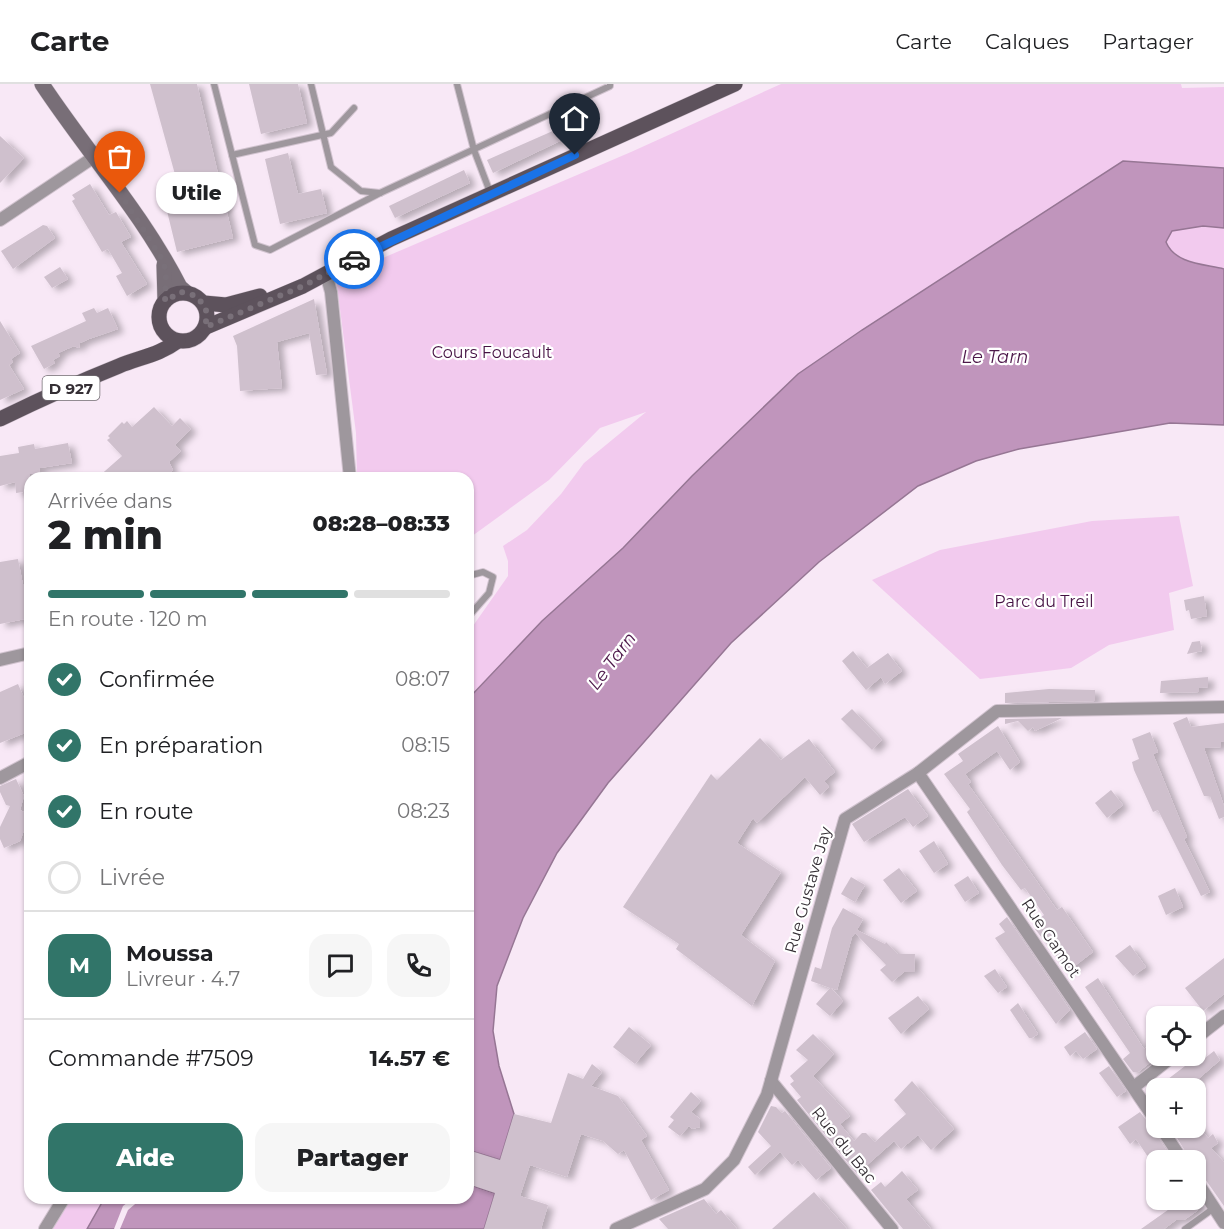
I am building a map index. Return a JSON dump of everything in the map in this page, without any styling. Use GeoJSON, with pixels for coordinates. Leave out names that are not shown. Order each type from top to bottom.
{"type":"FeatureCollection","features":[{"type":"Feature","properties":{"kind":"main road"},"geometry":{"type":"LineString","coordinates":[[160,326],[167,335],[178,340],[197,337],[206,327],[245,313],[326,274],[391,239],[735,84]]}},
{"type":"Feature","properties":{"kind":"main road"},"geometry":{"type":"LineString","coordinates":[[143,357],[153,344],[160,326],[159,313],[165,301],[173,294],[187,292],[204,303],[226,305],[241,303],[326,274]]}},
{"type":"Feature","properties":{"kind":"main road"},"geometry":{"type":"LineString","coordinates":[[204,303],[208,316],[206,327]]}},
{"type":"Feature","properties":{"kind":"main road","name":"D 927"},"geometry":{"type":"LineString","coordinates":[[1,416],[143,357],[152,357],[178,340]]}},
{"type":"Feature","properties":{"kind":"street"},"geometry":{"type":"LineString","coordinates":[[42,84],[77,137],[94,157],[180,287],[187,292]]}},
{"type":"Feature","properties":{"kind":"street"},"geometry":{"type":"LineString","coordinates":[[0,220],[94,157]]}},
{"type":"Feature","properties":{"kind":"street"},"geometry":{"type":"LineString","coordinates":[[162,259],[166,272],[165,301]]}},
{"type":"Feature","properties":{"kind":"street"},"geometry":{"type":"LineString","coordinates":[[326,274],[331,292],[349,472]]}},
{"type":"Feature","properties":{"kind":"street"},"geometry":{"type":"LineString","coordinates":[[0,660],[24,654]]}},
{"type":"Feature","properties":{"kind":"street","name":"Rue Gustave Jay"},"geometry":{"type":"LineString","coordinates":[[616,1229],[692,1197],[717,1180],[734,1160],[754,1124],[771,1081],[845,819],[918,773],[997,711],[1224,707]]}},
{"type":"Feature","properties":{"kind":"street"},"geometry":{"type":"LineString","coordinates":[[0,778],[24,765]]}},
{"type":"Feature","properties":{"kind":"street","name":"Rue Gamot"},"geometry":{"type":"LineString","coordinates":[[918,773],[1146,1106]]}},
{"type":"Feature","properties":{"kind":"street"},"geometry":{"type":"LineString","coordinates":[[1206,1030],[1224,1016]]}},
{"type":"Feature","properties":{"kind":"street"},"geometry":{"type":"LineString","coordinates":[[1134,1087],[1160,1066]]}},
{"type":"Feature","properties":{"kind":"street","name":"Rue du Bac"},"geometry":{"type":"LineString","coordinates":[[771,1081],[892,1229]]}},
{"type":"Feature","properties":{"kind":"street"},"geometry":{"type":"LineString","coordinates":[[1206,1196],[1224,1223]]}},
{"type":"Feature","properties":{"kind":"street"},"geometry":{"type":"LineString","coordinates":[[45,1229],[60,1204]]}},
{"type":"Feature","properties":{"kind":"lane"},"geometry":{"type":"LineString","coordinates":[[214,84],[255,245],[270,250],[380,193],[610,85],[617,84]]}},
{"type":"Feature","properties":{"kind":"lane"},"geometry":{"type":"LineString","coordinates":[[311,84],[331,167],[360,191],[380,193]]}},
{"type":"Feature","properties":{"kind":"lane"},"geometry":{"type":"LineString","coordinates":[[457,84],[474,150],[491,194]]}},
{"type":"Feature","properties":{"kind":"lane"},"geometry":{"type":"LineString","coordinates":[[232,156],[331,133],[354,108]]}},
{"type":"Feature","properties":{"kind":"lane"},"geometry":{"type":"LineString","coordinates":[[474,574],[483,572],[493,577],[489,593],[474,610]]}},
{"type":"Feature","properties":{"kind":"lane"},"geometry":{"type":"LineString","coordinates":[[1185,1229],[1214,1208]]}},
{"type":"Feature","properties":{"kind":"green space","name":"Cours Foucault"},"geometry":{"type":"Polygon","coordinates":[[[781,84],[1181,84],[1182,88],[1224,87],[1224,168],[1123,161],[798,374],[692,476],[623,548],[542,621],[474,693],[474,624],[508,576],[508,561],[503,546],[527,530],[561,494],[584,463],[646,412],[600,428],[549,480],[474,535],[474,472],[357,472],[356,433],[336,278],[631,152],[781,84]]]}},
{"type":"Feature","properties":{"kind":"green space"},"geometry":{"type":"Polygon","coordinates":[[[1203,226],[1224,228],[1224,269],[1183,259],[1170,249],[1166,242],[1172,231],[1203,226]]]}},
{"type":"Feature","properties":{"kind":"green space","name":"Parc du Treil"},"geometry":{"type":"Polygon","coordinates":[[[1179,516],[1193,586],[1169,593],[1174,630],[1109,645],[1071,668],[980,679],[872,580],[940,550],[1092,521],[1179,516]]]}},
{"type":"Feature","properties":{"kind":"green space"},"geometry":{"type":"Polygon","coordinates":[[[61,1204],[101,1204],[87,1229],[45,1229],[61,1204]]]}},
{"type":"Feature","properties":{"kind":"water","name":"Le Tarn"},"geometry":{"type":"Polygon","coordinates":[[[1123,161],[1224,168],[1224,228],[1203,226],[1172,231],[1166,242],[1176,255],[1183,259],[1224,269],[1224,425],[1170,423],[1019,449],[976,461],[918,486],[819,562],[731,643],[608,783],[557,853],[523,918],[497,986],[493,1031],[499,1066],[514,1114],[500,1160],[474,1152],[474,693],[542,621],[623,548],[692,476],[798,374],[1123,161]]]}},
{"type":"Feature","properties":{"kind":"water"},"geometry":{"type":"Polygon","coordinates":[[[474,1186],[495,1193],[484,1229],[87,1229],[101,1204],[474,1204],[474,1186]]]}},
{"type":"Feature","properties":{"kind":"pier"},"geometry":{"type":"Polygon","coordinates":[[[135,1204],[128,1210],[120,1229],[114,1229],[123,1206],[135,1204]]]}},
{"type":"Feature","properties":{"kind":"building"},"geometry":{"type":"Polygon","coordinates":[[[150,84],[197,84],[233,238],[177,252],[167,211],[184,207],[150,84]]]}},
{"type":"Feature","properties":{"kind":"building"},"geometry":{"type":"Polygon","coordinates":[[[249,84],[298,84],[307,123],[261,134],[249,84]]]}},
{"type":"Feature","properties":{"kind":"building"},"geometry":{"type":"Polygon","coordinates":[[[555,130],[560,141],[493,173],[487,160],[555,130]]]}},
{"type":"Feature","properties":{"kind":"building"},"geometry":{"type":"Polygon","coordinates":[[[0,136],[24,158],[0,183],[0,136]]]}},
{"type":"Feature","properties":{"kind":"building"},"geometry":{"type":"Polygon","coordinates":[[[288,153],[298,194],[321,189],[327,213],[280,224],[265,159],[288,153]]]}},
{"type":"Feature","properties":{"kind":"building"},"geometry":{"type":"Polygon","coordinates":[[[464,170],[470,183],[395,218],[389,206],[464,170]]]}},
{"type":"Feature","properties":{"kind":"building"},"geometry":{"type":"Polygon","coordinates":[[[90,184],[109,215],[116,212],[131,237],[121,242],[147,284],[127,296],[116,276],[122,273],[108,249],[102,252],[72,201],[75,199],[72,195],[90,184]]]}},
{"type":"Feature","properties":{"kind":"building"},"geometry":{"type":"Polygon","coordinates":[[[43,225],[47,226],[55,238],[13,269],[1,251],[43,225]]]}},
{"type":"Feature","properties":{"kind":"building"},"geometry":{"type":"Polygon","coordinates":[[[60,267],[68,279],[52,288],[44,277],[60,267]]]}},
{"type":"Feature","properties":{"kind":"building"},"geometry":{"type":"Polygon","coordinates":[[[314,299],[327,374],[316,375],[309,333],[277,342],[282,388],[240,391],[237,346],[233,336],[314,299]]]}},
{"type":"Feature","properties":{"kind":"building"},"geometry":{"type":"Polygon","coordinates":[[[94,308],[97,313],[108,308],[118,329],[80,343],[79,348],[74,346],[58,353],[60,356],[53,360],[55,363],[44,369],[31,346],[86,321],[82,313],[94,308]]]}},
{"type":"Feature","properties":{"kind":"building"},"geometry":{"type":"Polygon","coordinates":[[[0,321],[20,353],[11,359],[13,362],[9,365],[24,389],[0,400],[0,321]]]}},
{"type":"Feature","properties":{"kind":"building"},"geometry":{"type":"Polygon","coordinates":[[[154,407],[172,426],[180,418],[191,429],[175,445],[181,451],[169,462],[173,470],[170,472],[104,472],[122,456],[107,440],[110,438],[108,436],[122,422],[124,424],[127,421],[132,427],[154,407]]]}},
{"type":"Feature","properties":{"kind":"building"},"geometry":{"type":"Polygon","coordinates":[[[68,443],[72,463],[40,468],[39,472],[24,472],[24,492],[16,493],[15,482],[0,486],[0,456],[19,453],[18,447],[34,444],[35,449],[68,443]]]}},
{"type":"Feature","properties":{"kind":"building"},"geometry":{"type":"Polygon","coordinates":[[[18,559],[24,585],[24,619],[0,624],[0,562],[18,559]]]}},
{"type":"Feature","properties":{"kind":"building"},"geometry":{"type":"Polygon","coordinates":[[[1204,596],[1207,616],[1191,619],[1189,610],[1186,611],[1184,600],[1204,596]]]}},
{"type":"Feature","properties":{"kind":"building"},"geometry":{"type":"Polygon","coordinates":[[[1200,641],[1202,651],[1187,654],[1192,642],[1200,641]]]}},
{"type":"Feature","properties":{"kind":"building"},"geometry":{"type":"Polygon","coordinates":[[[853,651],[867,668],[888,653],[902,671],[885,684],[881,677],[866,690],[842,661],[853,651]]]}},
{"type":"Feature","properties":{"kind":"building"},"geometry":{"type":"Polygon","coordinates":[[[1208,677],[1208,687],[1199,688],[1199,692],[1160,693],[1161,681],[1208,677]]]}},
{"type":"Feature","properties":{"kind":"building"},"geometry":{"type":"Polygon","coordinates":[[[18,684],[24,698],[24,733],[0,743],[0,692],[18,684]]]}},
{"type":"Feature","properties":{"kind":"building"},"geometry":{"type":"Polygon","coordinates":[[[1049,689],[1095,690],[1095,701],[1005,703],[1005,693],[1049,689]]]}},
{"type":"Feature","properties":{"kind":"building"},"geometry":{"type":"Polygon","coordinates":[[[852,709],[882,740],[872,750],[841,719],[852,709]]]}},
{"type":"Feature","properties":{"kind":"building"},"geometry":{"type":"Polygon","coordinates":[[[1187,717],[1191,727],[1224,723],[1224,741],[1221,742],[1221,747],[1204,748],[1224,806],[1224,817],[1219,819],[1210,796],[1204,796],[1173,723],[1187,717]]]}},
{"type":"Feature","properties":{"kind":"building"},"geometry":{"type":"Polygon","coordinates":[[[1062,718],[1035,731],[1033,727],[1028,731],[1018,721],[1005,724],[1005,719],[1062,718]]]}},
{"type":"Feature","properties":{"kind":"building"},"geometry":{"type":"Polygon","coordinates":[[[998,726],[1020,762],[1010,770],[997,751],[965,774],[971,782],[968,784],[1057,910],[1062,907],[1093,952],[1068,971],[1035,929],[1041,925],[1037,920],[1044,915],[1025,888],[1021,890],[1002,865],[967,812],[970,809],[944,774],[963,761],[958,754],[998,726]]]}},
{"type":"Feature","properties":{"kind":"building"},"geometry":{"type":"Polygon","coordinates":[[[1150,732],[1158,752],[1153,754],[1187,837],[1184,839],[1210,892],[1201,896],[1158,810],[1153,812],[1134,770],[1132,762],[1139,759],[1132,739],[1150,732]]]}},
{"type":"Feature","properties":{"kind":"building"},"geometry":{"type":"Polygon","coordinates":[[[760,738],[781,760],[809,739],[835,772],[824,781],[829,787],[820,795],[805,777],[757,823],[753,818],[737,843],[781,872],[741,935],[775,961],[752,1006],[676,949],[679,944],[623,907],[711,774],[717,780],[760,738]]]}},
{"type":"Feature","properties":{"kind":"building"},"geometry":{"type":"Polygon","coordinates":[[[16,779],[24,796],[20,810],[24,812],[24,831],[20,841],[4,848],[0,839],[0,827],[10,806],[6,805],[0,792],[0,786],[16,779]]]}},
{"type":"Feature","properties":{"kind":"building"},"geometry":{"type":"Polygon","coordinates":[[[908,789],[928,816],[913,827],[905,817],[864,842],[852,824],[908,789]]]}},
{"type":"Feature","properties":{"kind":"building"},"geometry":{"type":"Polygon","coordinates":[[[1111,790],[1123,805],[1107,818],[1095,803],[1111,790]]]}},
{"type":"Feature","properties":{"kind":"building"},"geometry":{"type":"Polygon","coordinates":[[[934,841],[948,864],[934,873],[919,851],[934,841]]]}},
{"type":"Feature","properties":{"kind":"building"},"geometry":{"type":"Polygon","coordinates":[[[899,868],[917,891],[901,903],[883,880],[899,868]]]}},
{"type":"Feature","properties":{"kind":"building"},"geometry":{"type":"Polygon","coordinates":[[[968,876],[979,893],[965,902],[954,885],[968,876]]]}},
{"type":"Feature","properties":{"kind":"building"},"geometry":{"type":"Polygon","coordinates":[[[851,877],[865,885],[855,902],[841,894],[851,877]]]}},
{"type":"Feature","properties":{"kind":"building"},"geometry":{"type":"Polygon","coordinates":[[[1175,888],[1183,907],[1166,915],[1158,896],[1175,888]]]}},
{"type":"Feature","properties":{"kind":"building"},"geometry":{"type":"Polygon","coordinates":[[[843,908],[863,919],[857,930],[885,944],[886,942],[898,954],[915,954],[914,972],[904,972],[892,982],[880,970],[886,965],[855,933],[837,990],[831,988],[843,1001],[830,1016],[816,1004],[830,988],[811,981],[815,967],[821,969],[832,928],[843,908]]]}},
{"type":"Feature","properties":{"kind":"building"},"geometry":{"type":"Polygon","coordinates":[[[1007,917],[1070,1010],[1056,1024],[995,938],[1005,932],[999,924],[1007,917]]]}},
{"type":"Feature","properties":{"kind":"building"},"geometry":{"type":"Polygon","coordinates":[[[1130,945],[1146,967],[1133,976],[1115,956],[1130,945]]]}},
{"type":"Feature","properties":{"kind":"building"},"geometry":{"type":"Polygon","coordinates":[[[1224,958],[1224,994],[1206,1009],[1206,1006],[1199,1006],[1185,988],[1224,958]]]}},
{"type":"Feature","properties":{"kind":"building"},"geometry":{"type":"Polygon","coordinates":[[[995,969],[1007,987],[998,993],[984,976],[995,969]]]}},
{"type":"Feature","properties":{"kind":"building"},"geometry":{"type":"Polygon","coordinates":[[[1098,978],[1144,1049],[1146,1048],[1146,1066],[1138,1072],[1133,1072],[1123,1059],[1130,1053],[1085,987],[1098,978]]]}},
{"type":"Feature","properties":{"kind":"building"},"geometry":{"type":"Polygon","coordinates":[[[918,996],[929,1009],[901,1034],[888,1018],[918,996]]]}},
{"type":"Feature","properties":{"kind":"building"},"geometry":{"type":"Polygon","coordinates":[[[1018,1003],[1038,1034],[1032,1038],[1029,1038],[1010,1010],[1018,1003]]]}},
{"type":"Feature","properties":{"kind":"building"},"geometry":{"type":"Polygon","coordinates":[[[629,1027],[651,1045],[635,1064],[613,1047],[629,1027]]]}},
{"type":"Feature","properties":{"kind":"building"},"geometry":{"type":"Polygon","coordinates":[[[1085,1032],[1097,1049],[1083,1059],[1076,1051],[1070,1056],[1064,1047],[1085,1032]]]}},
{"type":"Feature","properties":{"kind":"building"},"geometry":{"type":"Polygon","coordinates":[[[813,1034],[834,1054],[813,1076],[850,1116],[840,1124],[854,1141],[862,1133],[866,1133],[875,1142],[906,1114],[894,1100],[912,1081],[954,1129],[931,1150],[918,1135],[901,1149],[894,1141],[857,1174],[797,1100],[801,1097],[790,1084],[794,1081],[790,1076],[808,1060],[796,1050],[813,1034]]]}},
{"type":"Feature","properties":{"kind":"building"},"geometry":{"type":"Polygon","coordinates":[[[1214,1051],[1220,1060],[1199,1078],[1169,1078],[1185,1066],[1206,1066],[1206,1057],[1214,1051]]]}},
{"type":"Feature","properties":{"kind":"building"},"geometry":{"type":"Polygon","coordinates":[[[592,1064],[602,1072],[591,1086],[618,1096],[647,1136],[641,1140],[669,1190],[651,1200],[624,1150],[618,1154],[603,1141],[581,1134],[567,1177],[530,1165],[520,1196],[548,1205],[541,1229],[484,1229],[495,1193],[474,1186],[474,1152],[500,1160],[514,1114],[551,1123],[568,1073],[583,1079],[592,1064]]]}},
{"type":"Feature","properties":{"kind":"building"},"geometry":{"type":"Polygon","coordinates":[[[1109,1066],[1126,1091],[1117,1097],[1099,1073],[1109,1066]]]}},
{"type":"Feature","properties":{"kind":"building"},"geometry":{"type":"Polygon","coordinates":[[[691,1092],[701,1101],[691,1112],[700,1119],[700,1127],[692,1129],[689,1126],[680,1136],[668,1127],[674,1120],[670,1117],[691,1092]]]}},
{"type":"Feature","properties":{"kind":"building"},"geometry":{"type":"Polygon","coordinates":[[[771,1106],[776,1107],[782,1113],[785,1111],[831,1168],[816,1180],[798,1160],[792,1165],[780,1152],[755,1175],[748,1167],[771,1146],[758,1132],[771,1106]]]}},
{"type":"Feature","properties":{"kind":"building"},"geometry":{"type":"Polygon","coordinates":[[[1140,1112],[1146,1120],[1146,1138],[1159,1138],[1166,1150],[1146,1150],[1146,1154],[1136,1139],[1130,1144],[1118,1127],[1140,1112]]]}},
{"type":"Feature","properties":{"kind":"building"},"geometry":{"type":"Polygon","coordinates":[[[1213,1134],[1218,1143],[1211,1148],[1224,1162],[1224,1206],[1206,1180],[1206,1150],[1184,1150],[1177,1138],[1206,1138],[1206,1136],[1208,1138],[1213,1134]]]}},
{"type":"Feature","properties":{"kind":"building"},"geometry":{"type":"Polygon","coordinates":[[[902,1171],[918,1190],[906,1199],[931,1229],[903,1229],[871,1190],[881,1182],[885,1187],[902,1171]]]}},
{"type":"Feature","properties":{"kind":"building"},"geometry":{"type":"Polygon","coordinates":[[[814,1192],[847,1229],[772,1229],[790,1213],[814,1192]]]}},
{"type":"Feature","properties":{"kind":"building"},"geometry":{"type":"Polygon","coordinates":[[[704,1199],[716,1214],[721,1210],[737,1229],[668,1229],[659,1219],[704,1199]]]}},
{"type":"Feature","properties":{"kind":"building"},"geometry":{"type":"Polygon","coordinates":[[[1168,1210],[1198,1210],[1184,1220],[1176,1220],[1164,1229],[1141,1229],[1168,1210]]]}},
{"type":"Feature","properties":{"kind":"way so far"},"geometry":{"type":"LineString","coordinates":[[120,193],[162,259],[166,272],[165,301],[173,294],[181,292],[196,296],[206,308],[208,316],[206,327],[245,313],[354,259]]}},
{"type":"Feature","properties":{"kind":"place","name":"Utile"},"geometry":{"type":"Point","coordinates":[120,193]}},
{"type":"Feature","properties":{"kind":"route"},"geometry":{"type":"LineString","coordinates":[[354,259],[391,239],[575,155]]}}]}
